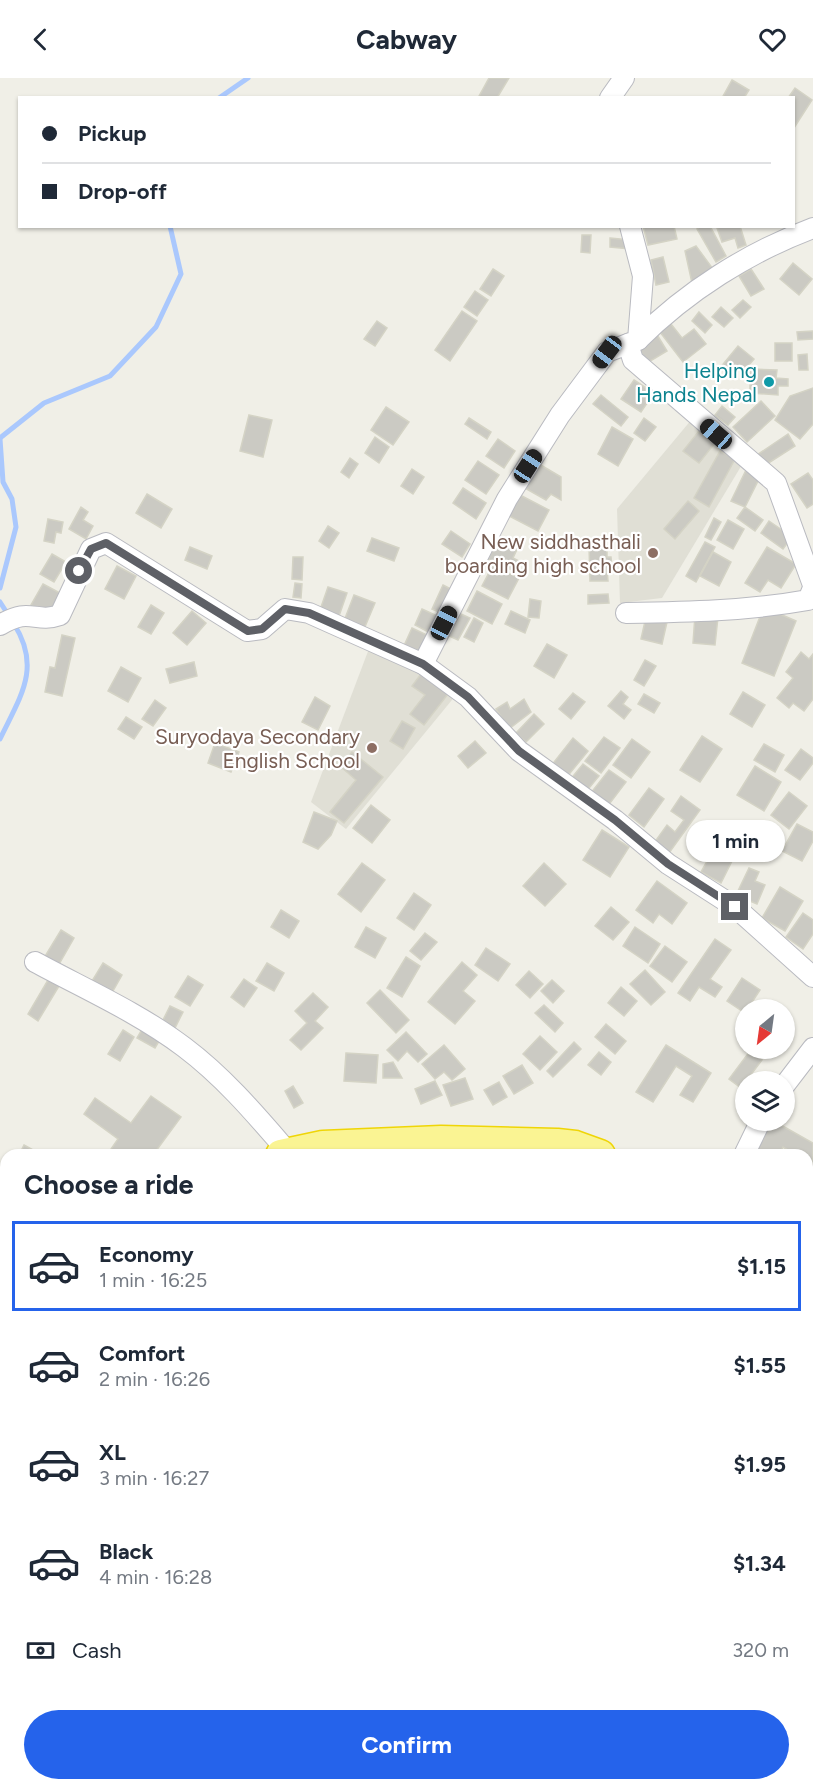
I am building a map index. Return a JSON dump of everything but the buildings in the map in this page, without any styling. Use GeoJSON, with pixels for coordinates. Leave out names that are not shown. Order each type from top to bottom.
{"type":"FeatureCollection","features":[{"type":"Feature","properties":{"kind":"highway"},"geometry":{"type":"LineString","coordinates":[[306,1149],[323,1146],[441,1141],[557,1144],[583,1149]]}},
{"type":"Feature","properties":{"kind":"street"},"geometry":{"type":"LineString","coordinates":[[611,96],[624,78]]}},
{"type":"Feature","properties":{"kind":"street"},"geometry":{"type":"LineString","coordinates":[[626,614],[729,611],[776,606],[808,600],[813,587],[776,483],[633,360],[633,342],[643,276],[631,228]]}},
{"type":"Feature","properties":{"kind":"street"},"geometry":{"type":"LineString","coordinates":[[423,664],[507,499],[542,443],[607,352],[633,342],[654,324],[745,258],[778,241],[813,228]]}},
{"type":"Feature","properties":{"kind":"street"},"geometry":{"type":"LineString","coordinates":[[0,625],[15,616],[27,614],[51,619],[60,615],[91,549],[106,543],[248,631],[262,629],[285,609],[309,613],[423,664],[468,697],[519,751],[615,820],[668,864],[735,907],[813,977]]}},
{"type":"Feature","properties":{"kind":"street"},"geometry":{"type":"LineString","coordinates":[[35,962],[156,1028],[185,1047],[238,1095],[281,1149]]}},
{"type":"Feature","properties":{"kind":"street"},"geometry":{"type":"LineString","coordinates":[[795,1072],[813,1048]]}},
{"type":"Feature","properties":{"kind":"street"},"geometry":{"type":"LineString","coordinates":[[747,1149],[756,1131]]}},
{"type":"Feature","properties":{"kind":"shaded area","name":"New siddhasthali boarding high school"},"geometry":{"type":"Polygon","coordinates":[[[692,419],[743,463],[662,598],[620,603],[617,509],[692,419]]]}},
{"type":"Feature","properties":{"kind":"shaded area","name":"Suryodaya Secondary English School"},"geometry":{"type":"Polygon","coordinates":[[[370,646],[419,668],[456,695],[346,829],[311,802],[370,646]]]}},
{"type":"Feature","properties":{"kind":"waterway"},"geometry":{"type":"LineString","coordinates":[[222,96],[248,78]]}},
{"type":"Feature","properties":{"kind":"waterway"},"geometry":{"type":"LineString","coordinates":[[0,438],[44,403],[110,376],[156,327],[181,274],[170,228]]}},
{"type":"Feature","properties":{"kind":"waterway"},"geometry":{"type":"LineString","coordinates":[[0,439],[3,482],[12,499],[16,527],[0,588]]}},
{"type":"Feature","properties":{"kind":"waterway"},"geometry":{"type":"LineString","coordinates":[[0,602],[9,616]]}},
{"type":"Feature","properties":{"kind":"waterway"},"geometry":{"type":"LineString","coordinates":[[0,739],[21,696],[27,669],[22,640],[14,624]]}},
{"type":"Feature","properties":{"kind":"place","name":"Helping Hands Nepal"},"geometry":{"type":"Point","coordinates":[769,382]}},
{"type":"Feature","properties":{"kind":"place","name":"New siddhasthali boarding high school"},"geometry":{"type":"Point","coordinates":[653,553]}},
{"type":"Feature","properties":{"kind":"place","name":"Suryodaya Secondary English School"},"geometry":{"type":"Point","coordinates":[372,748]}},
{"type":"Feature","properties":{"kind":"route"},"geometry":{"type":"LineString","coordinates":[[79,571],[91,549],[106,543],[248,631],[262,629],[285,609],[309,613],[423,664],[468,697],[519,751],[615,820],[668,864],[735,907]]}}]}
